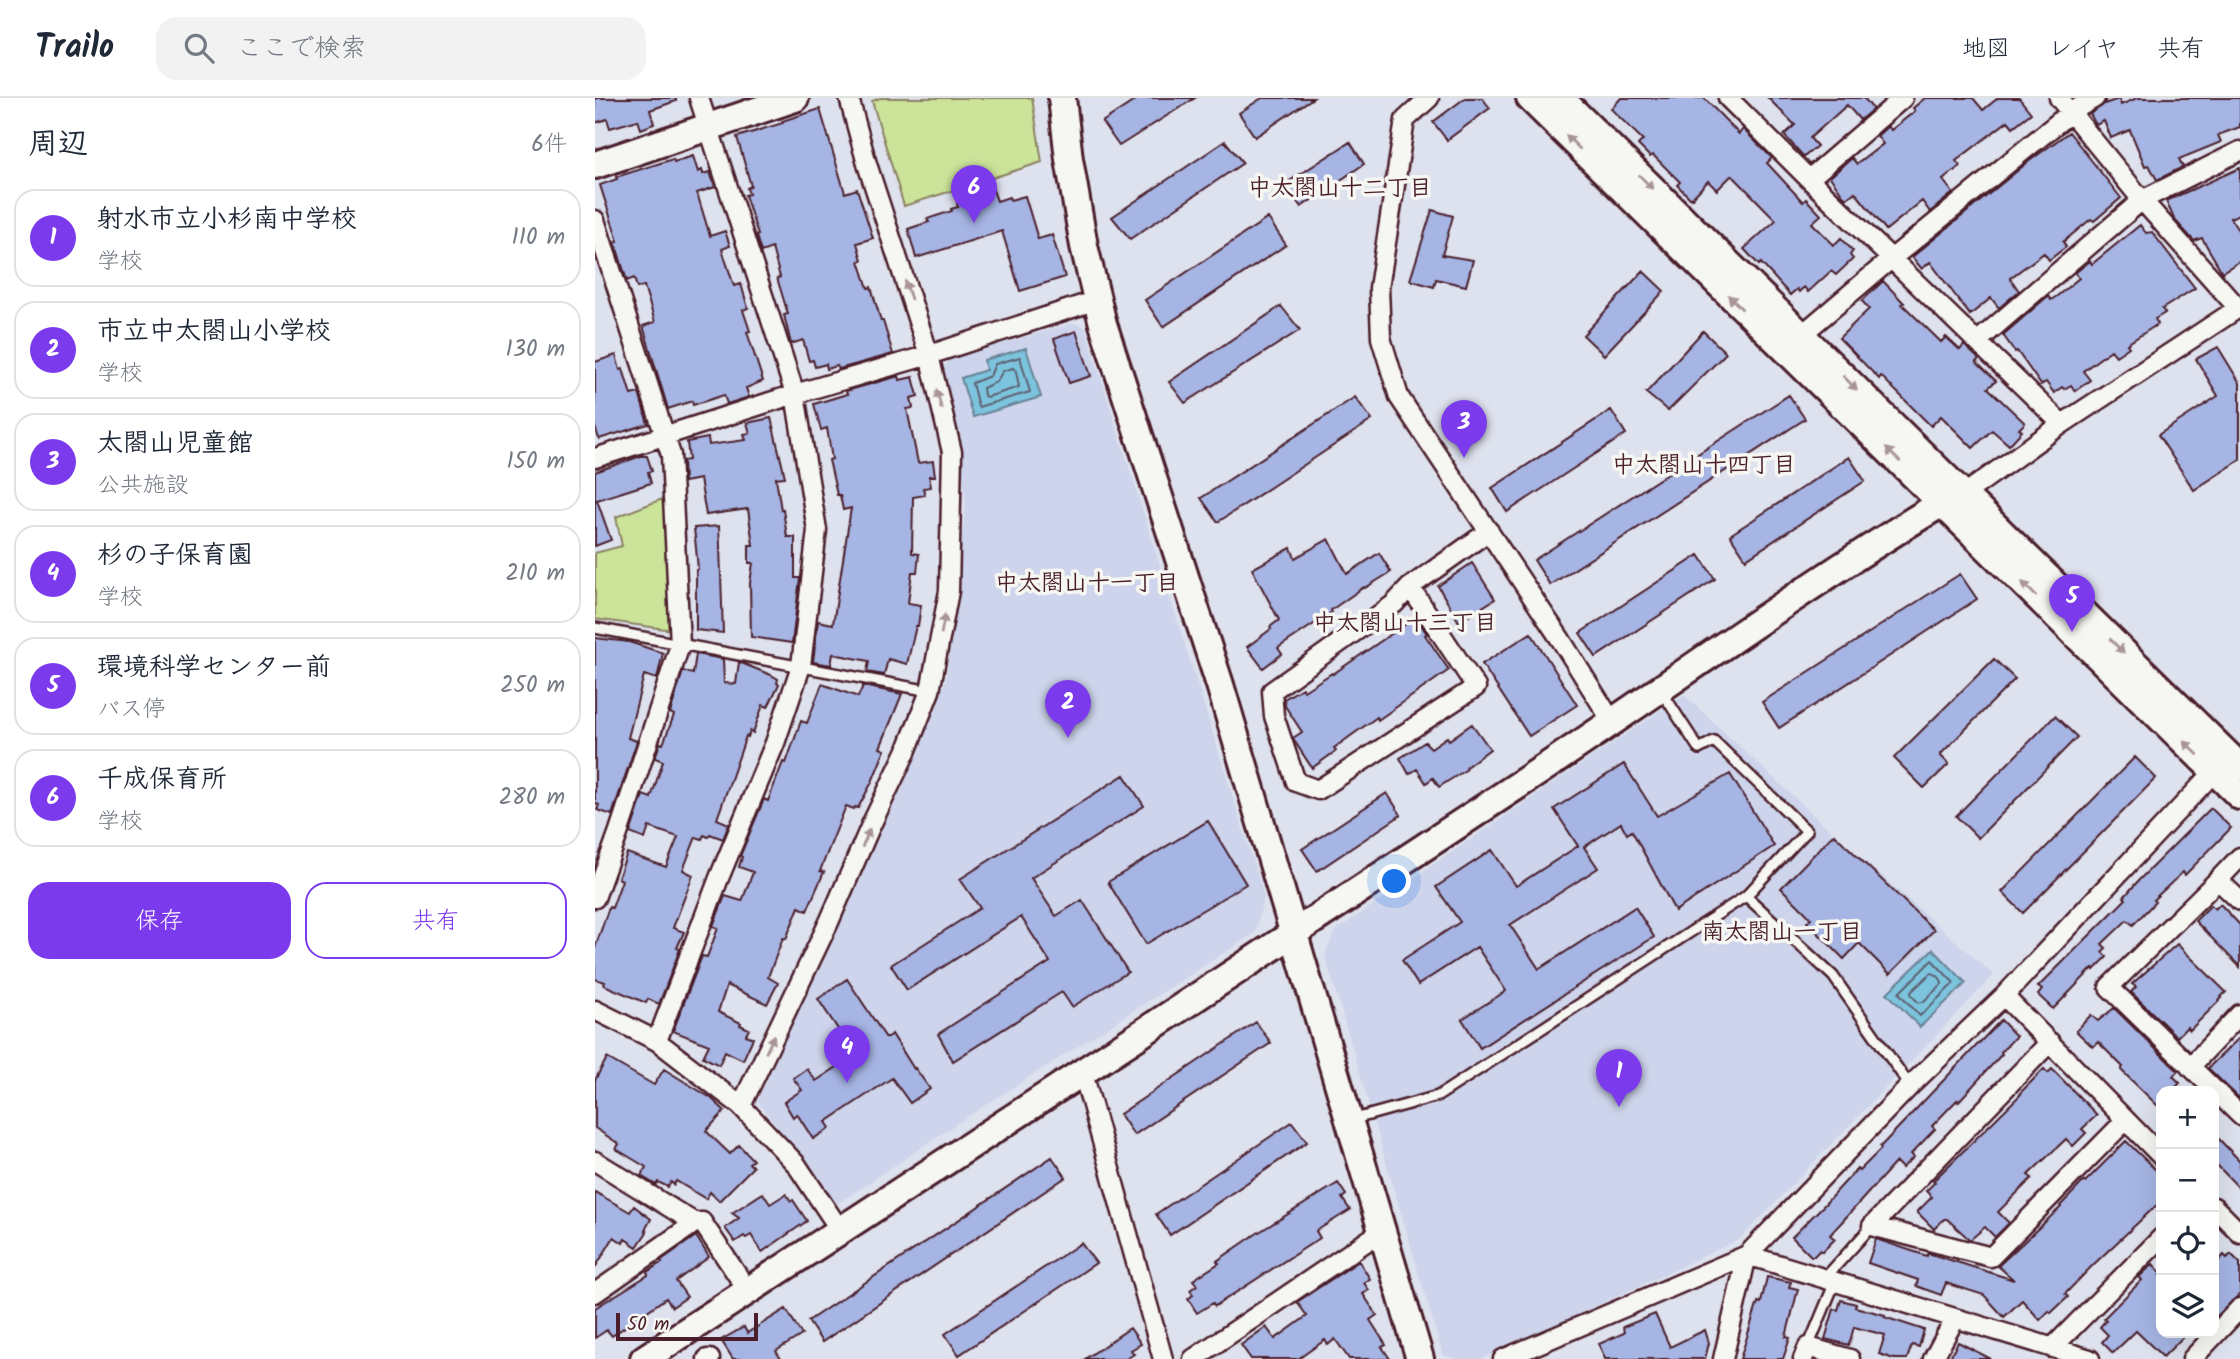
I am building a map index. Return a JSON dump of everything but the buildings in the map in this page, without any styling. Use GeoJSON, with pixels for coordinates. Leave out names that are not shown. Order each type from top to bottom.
{"type":"FeatureCollection","features":[{"type":"Feature","properties":{"kind":"street"},"geometry":{"type":"LineString","coordinates":[[657,1041],[719,878],[775,743],[801,666],[817,530],[795,394],[699,98]]}},
{"type":"Feature","properties":{"kind":"street"},"geometry":{"type":"LineString","coordinates":[[595,165],[795,98]]}},
{"type":"Feature","properties":{"kind":"street"},"geometry":{"type":"LineString","coordinates":[[741,1106],[906,752],[930,691],[949,591],[952,452],[929,355],[867,163],[849,98]]}},
{"type":"Feature","properties":{"kind":"street"},"geometry":{"type":"LineString","coordinates":[[1062,98],[1082,234],[1103,324],[1220,685],[1420,1359]]}},
{"type":"Feature","properties":{"kind":"street"},"geometry":{"type":"LineString","coordinates":[[1429,98],[1405,120],[1379,288],[1381,338],[1399,397],[1562,640],[1612,723]]}},
{"type":"Feature","properties":{"kind":"street"},"geometry":{"type":"LineString","coordinates":[[1728,98],[2062,424]]}},
{"type":"Feature","properties":{"kind":"street"},"geometry":{"type":"LineString","coordinates":[[1809,179],[1903,98]]}},
{"type":"Feature","properties":{"kind":"street"},"geometry":{"type":"LineString","coordinates":[[644,1359],[1083,1073],[1612,723],[1884,539],[1953,499],[2239,307],[2142,200],[2059,98]]}},
{"type":"Feature","properties":{"kind":"street"},"geometry":{"type":"LineString","coordinates":[[1793,342],[2071,112],[2095,98]]}},
{"type":"Feature","properties":{"kind":"street"},"geometry":{"type":"LineString","coordinates":[[1552,100],[1793,342],[2227,769],[2240,796]]}},
{"type":"Feature","properties":{"kind":"street"},"geometry":{"type":"LineString","coordinates":[[1978,341],[2142,200],[2240,151]]}},
{"type":"Feature","properties":{"kind":"street"},"geometry":{"type":"LineString","coordinates":[[595,220],[671,455],[680,645],[595,898]]}},
{"type":"Feature","properties":{"kind":"street"},"geometry":{"type":"LineString","coordinates":[[595,458],[1097,300]]}},
{"type":"Feature","properties":{"kind":"street"},"geometry":{"type":"LineString","coordinates":[[1410,587],[1476,687],[1318,790],[1296,782],[1275,716],[1272,691],[1394,604],[1410,587],[1489,531]]}},
{"type":"Feature","properties":{"kind":"street"},"geometry":{"type":"LineString","coordinates":[[1503,1359],[1747,1255],[1910,1086],[2004,996],[2227,769]]}},
{"type":"Feature","properties":{"kind":"street"},"geometry":{"type":"LineString","coordinates":[[2240,857],[2109,987],[2240,1115]]}},
{"type":"Feature","properties":{"kind":"street"},"geometry":{"type":"LineString","coordinates":[[2218,880],[2240,901]]}},
{"type":"Feature","properties":{"kind":"street"},"geometry":{"type":"LineString","coordinates":[[2004,996],[2156,1151]]}},
{"type":"Feature","properties":{"kind":"street"},"geometry":{"type":"LineString","coordinates":[[595,1010],[657,1041],[741,1106],[796,1164],[840,1230]]}},
{"type":"Feature","properties":{"kind":"street"},"geometry":{"type":"LineString","coordinates":[[2190,1067],[2240,1014]]}},
{"type":"Feature","properties":{"kind":"street"},"geometry":{"type":"LineString","coordinates":[[1871,1226],[2050,1042]]}},
{"type":"Feature","properties":{"kind":"street"},"geometry":{"type":"LineString","coordinates":[[1083,1073],[1163,1359]]}},
{"type":"Feature","properties":{"kind":"street"},"geometry":{"type":"LineString","coordinates":[[1871,1226],[1991,1256],[2125,1121]]}},
{"type":"Feature","properties":{"kind":"street"},"geometry":{"type":"LineString","coordinates":[[595,1161],[695,1223]]}},
{"type":"Feature","properties":{"kind":"street"},"geometry":{"type":"LineString","coordinates":[[2219,1212],[2240,1233]]}},
{"type":"Feature","properties":{"kind":"street"},"geometry":{"type":"LineString","coordinates":[[595,1293],[695,1223],[702,1222],[748,1291]]}},
{"type":"Feature","properties":{"kind":"street"},"geometry":{"type":"LineString","coordinates":[[1193,1359],[1382,1231]]}},
{"type":"Feature","properties":{"kind":"street"},"geometry":{"type":"LineString","coordinates":[[2062,1353],[2156,1244]]}},
{"type":"Feature","properties":{"kind":"street"},"geometry":{"type":"LineString","coordinates":[[1747,1255],[2062,1353],[2090,1359]]}},
{"type":"Feature","properties":{"kind":"street"},"geometry":{"type":"LineString","coordinates":[[1723,1359],[1747,1255]]}},
{"type":"Feature","properties":{"kind":"street"},"geometry":{"type":"LineString","coordinates":[[2192,1359],[2240,1308]]}},
{"type":"Feature","properties":{"kind":"street"},"geometry":{"type":"LineString","coordinates":[[1933,1359],[1955,1319]]}},
{"type":"Feature","properties":{"kind":"street"},"geometry":{"type":"LineString","coordinates":[[1806,1353],[1850,1359]]}},
{"type":"Feature","properties":{"kind":"lane"},"geometry":{"type":"LineString","coordinates":[[595,628],[930,691]]}},
{"type":"Feature","properties":{"kind":"lane"},"geometry":{"type":"LineString","coordinates":[[1349,1121],[1438,1096],[1746,896],[1807,831],[1714,741],[1699,749],[1661,690]]}},
{"type":"Feature","properties":{"kind":"lane"},"geometry":{"type":"LineString","coordinates":[[1746,896],[1833,976],[1910,1086]]}},
{"type":"Feature","properties":{"kind":"lane"},"geometry":{"type":"LineString","coordinates":[[1806,1353],[1829,1281],[1871,1226]]}},
{"type":"Feature","properties":{"kind":"shaded area"},"geometry":{"type":"Polygon","coordinates":[[[1074,323],[1085,327],[1264,896],[1255,933],[956,1124],[837,1204],[757,1101],[884,823],[899,796],[946,680],[966,502],[960,450],[943,369],[951,358],[1074,323]]]}},
{"type":"Feature","properties":{"kind":"shaded area"},"geometry":{"type":"Polygon","coordinates":[[[1684,695],[1834,834],[1994,975],[1740,1239],[1482,1359],[1456,1359],[1443,1355],[1325,955],[1335,931],[1684,695]]]}},
{"type":"Feature","properties":{"kind":"green space"},"geometry":{"type":"Polygon","coordinates":[[[880,98],[1032,98],[1042,162],[904,206],[872,101],[880,98]]]}},
{"type":"Feature","properties":{"kind":"green space"},"geometry":{"type":"Polygon","coordinates":[[[665,498],[672,630],[595,619],[595,553],[622,546],[616,517],[665,498]]]}},
{"type":"Feature","properties":{"kind":"water"},"geometry":{"type":"Polygon","coordinates":[[[1026,348],[1041,397],[973,417],[961,378],[986,370],[984,360],[1026,348]]]}},
{"type":"Feature","properties":{"kind":"water"},"geometry":{"type":"Polygon","coordinates":[[[1933,949],[1966,983],[1920,1027],[1887,993],[1933,949]]]}},
{"type":"Feature","properties":{"kind":"place","name":"千成保育所"},"geometry":{"type":"Point","coordinates":[974,223]}},
{"type":"Feature","properties":{"kind":"place","name":"太閤山児童館"},"geometry":{"type":"Point","coordinates":[1464,458]}},
{"type":"Feature","properties":{"kind":"place","name":"環境科学センター前"},"geometry":{"type":"Point","coordinates":[2072,632]}},
{"type":"Feature","properties":{"kind":"place","name":"市立中太閤山小学校"},"geometry":{"type":"Point","coordinates":[1068,738]}},
{"type":"Feature","properties":{"kind":"place","name":"杉の子保育園"},"geometry":{"type":"Point","coordinates":[847,1083]}},
{"type":"Feature","properties":{"kind":"place","name":"射水市立小杉南中学校"},"geometry":{"type":"Point","coordinates":[1619,1107]}},
{"type":"Feature","properties":{"kind":"district","name":"中太閤山十二丁目"},"geometry":{"type":"Point","coordinates":[1340,189]}},
{"type":"Feature","properties":{"kind":"district","name":"中太閤山十四丁目"},"geometry":{"type":"Point","coordinates":[1704,466]}},
{"type":"Feature","properties":{"kind":"district","name":"中太閤山十一丁目"},"geometry":{"type":"Point","coordinates":[1087,584]}},
{"type":"Feature","properties":{"kind":"district","name":"中太閤山十三丁目"},"geometry":{"type":"Point","coordinates":[1405,624]}},
{"type":"Feature","properties":{"kind":"district","name":"南太閤山一丁目"},"geometry":{"type":"Point","coordinates":[1782,933]}}]}
